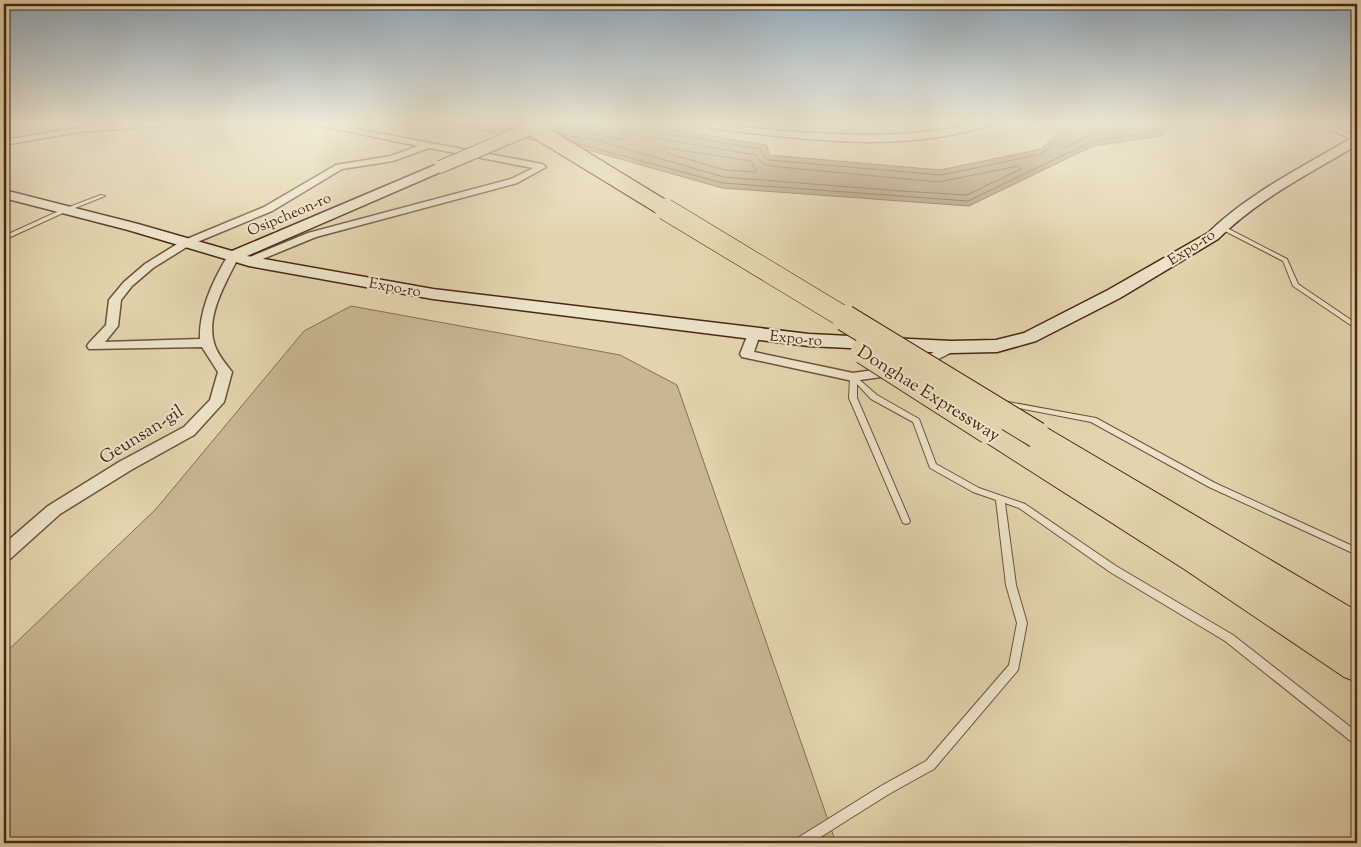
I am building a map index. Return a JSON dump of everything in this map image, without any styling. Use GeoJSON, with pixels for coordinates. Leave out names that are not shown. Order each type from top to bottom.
{"type":"FeatureCollection","features":[{"type":"Feature","properties":{"kind":"highway","name":"Donghae Expressway"},"geometry":{"type":"LineString","coordinates":[[563,162],[1196,560],[1357,665]]}},
{"type":"Feature","properties":{"kind":"highway","name":"Donghae Expressway"},"geometry":{"type":"LineString","coordinates":[[588,162],[1357,630]]}},
{"type":"Feature","properties":{"kind":"street"},"geometry":{"type":"LineString","coordinates":[[371,162],[339,167],[268,209],[186,243],[150,266],[128,284],[115,300],[112,326],[94,346],[207,343],[209,317],[214,297],[241,259],[312,235],[514,180],[542,167],[512,162]]}},
{"type":"Feature","properties":{"kind":"street","name":"Osipcheon-ro"},"geometry":{"type":"LineString","coordinates":[[241,259],[451,162]]}},
{"type":"Feature","properties":{"kind":"street","name":"Expo-ro"},"geometry":{"type":"LineString","coordinates":[[4,194],[241,259],[433,294],[808,340],[951,347],[997,346],[1030,337],[1114,294],[1213,236],[1221,227],[1266,195],[1321,162]]}},
{"type":"Feature","properties":{"kind":"street"},"geometry":{"type":"LineString","coordinates":[[754,334],[747,354],[853,377],[908,370],[951,347]]}},
{"type":"Feature","properties":{"kind":"street","name":"Geunsan-gil"},"geometry":{"type":"LineString","coordinates":[[4,554],[54,510],[125,466],[190,430],[217,402],[225,372],[207,343]]}},
{"type":"Feature","properties":{"kind":"lane"},"geometry":{"type":"LineString","coordinates":[[4,238],[63,211],[102,196]]}},
{"type":"Feature","properties":{"kind":"lane"},"geometry":{"type":"LineString","coordinates":[[1221,227],[1285,260],[1295,285],[1357,327]]}},
{"type":"Feature","properties":{"kind":"lane"},"geometry":{"type":"LineString","coordinates":[[908,370],[925,379]]}},
{"type":"Feature","properties":{"kind":"lane"},"geometry":{"type":"LineString","coordinates":[[853,377],[874,397],[916,421],[933,466],[976,490],[1022,506],[1113,568],[1229,638],[1357,739]]}},
{"type":"Feature","properties":{"kind":"lane"},"geometry":{"type":"LineString","coordinates":[[853,377],[853,398],[906,521]]}},
{"type":"Feature","properties":{"kind":"lane"},"geometry":{"type":"LineString","coordinates":[[950,393],[1093,420],[1212,485],[1357,552]]}},
{"type":"Feature","properties":{"kind":"lane"},"geometry":{"type":"LineString","coordinates":[[800,843],[885,790],[930,766],[1014,667],[1022,623],[1010,586],[1000,498]]}},
{"type":"Feature","properties":{"kind":"shaded area"},"geometry":{"type":"Polygon","coordinates":[[[351,306],[620,355],[677,385],[836,843],[4,843],[4,654],[156,509],[304,331],[351,306]]]}},
{"type":"Feature","properties":{"kind":"water"},"geometry":{"type":"Polygon","coordinates":[[[629,162],[843,162],[940,170],[981,162],[1061,162],[969,206],[722,188],[629,162]]]}}]}
